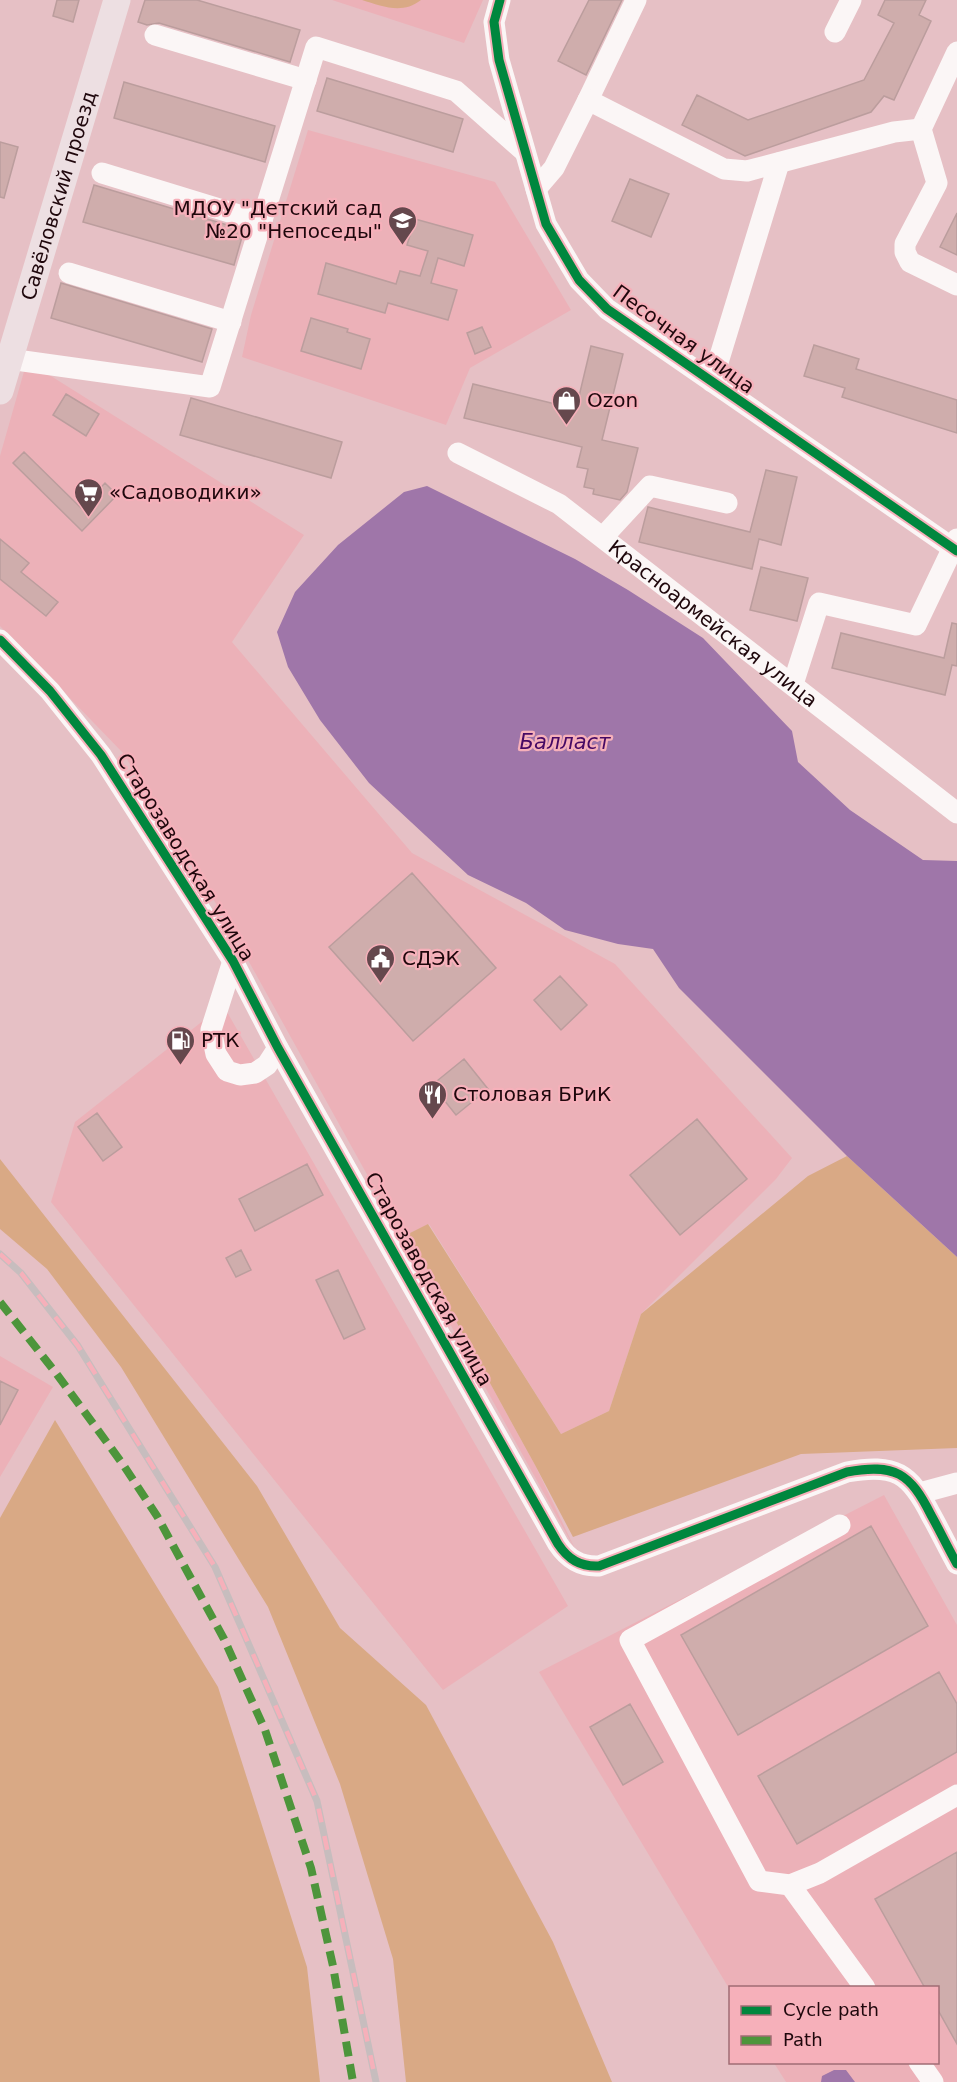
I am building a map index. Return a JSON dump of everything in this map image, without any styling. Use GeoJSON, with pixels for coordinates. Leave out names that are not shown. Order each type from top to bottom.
{"type":"FeatureCollection","features":[{"type":"Feature","properties":{"kind":"main road","name":"Савёловский проезд"},"geometry":{"type":"LineString","coordinates":[[0,391],[4,358],[117,0]]}},
{"type":"Feature","properties":{"kind":"street","name":"Песочная улица"},"geometry":{"type":"LineString","coordinates":[[500,0],[494,22],[499,60],[546,224],[579,280],[607,309],[955,546]]}},
{"type":"Feature","properties":{"kind":"street"},"geometry":{"type":"LineString","coordinates":[[536,189],[554,168],[636,0]]}},
{"type":"Feature","properties":{"kind":"street"},"geometry":{"type":"LineString","coordinates":[[835,32],[851,0]]}},
{"type":"Feature","properties":{"kind":"street"},"geometry":{"type":"LineString","coordinates":[[155,35],[306,80]]}},
{"type":"Feature","properties":{"kind":"street"},"geometry":{"type":"LineString","coordinates":[[4,358],[210,387],[316,47],[456,91],[525,152]]}},
{"type":"Feature","properties":{"kind":"street"},"geometry":{"type":"LineString","coordinates":[[957,52],[951,80],[921,129],[937,183],[905,244],[905,252],[910,262],[957,285]]}},
{"type":"Feature","properties":{"kind":"street"},"geometry":{"type":"LineString","coordinates":[[588,100],[724,169],[747,171],[894,132],[921,129]]}},
{"type":"Feature","properties":{"kind":"street"},"geometry":{"type":"LineString","coordinates":[[712,382],[779,163]]}},
{"type":"Feature","properties":{"kind":"street"},"geometry":{"type":"LineString","coordinates":[[102,173],[262,222]]}},
{"type":"Feature","properties":{"kind":"street"},"geometry":{"type":"LineString","coordinates":[[69,273],[231,322]]}},
{"type":"Feature","properties":{"kind":"street","name":"Красноармейская улица"},"geometry":{"type":"LineString","coordinates":[[458,453],[559,504],[957,813]]}},
{"type":"Feature","properties":{"kind":"street"},"geometry":{"type":"LineString","coordinates":[[603,537],[650,486],[727,503]]}},
{"type":"Feature","properties":{"kind":"street"},"geometry":{"type":"LineString","coordinates":[[793,684],[819,603],[916,625],[955,546]]}},
{"type":"Feature","properties":{"kind":"street","name":"Старозаводская улица"},"geometry":{"type":"LineString","coordinates":[[0,640],[50,691],[101,755],[233,961],[278,1048],[558,1544],[574,1562],[599,1566],[854,1471],[874,1469],[898,1473],[910,1480],[920,1492],[957,1564]]}},
{"type":"Feature","properties":{"kind":"street"},"geometry":{"type":"LineString","coordinates":[[233,961],[211,1029],[216,1054],[227,1071],[240,1075],[255,1073],[267,1065],[278,1048]]}},
{"type":"Feature","properties":{"kind":"street"},"geometry":{"type":"LineString","coordinates":[[920,1492],[957,1483]]}},
{"type":"Feature","properties":{"kind":"street"},"geometry":{"type":"LineString","coordinates":[[840,1526],[630,1641],[759,1881],[790,1885],[820,1873],[957,1795]]}},
{"type":"Feature","properties":{"kind":"street"},"geometry":{"type":"LineString","coordinates":[[790,1885],[864,1986]]}},
{"type":"Feature","properties":{"kind":"street"},"geometry":{"type":"LineString","coordinates":[[920,2064],[933,2082]]}},
{"type":"Feature","properties":{"kind":"shaded area"},"geometry":{"type":"Polygon","coordinates":[[[332,0],[483,0],[464,43],[332,0]]]}},
{"type":"Feature","properties":{"kind":"shaded area"},"geometry":{"type":"Polygon","coordinates":[[[362,0],[421,0],[407,7],[392,8],[362,0]]]}},
{"type":"Feature","properties":{"kind":"shaded area","name":"МДОУ \"Детский сад №20 \"Непоседы\""},"geometry":{"type":"Polygon","coordinates":[[[308,130],[495,182],[571,310],[470,368],[446,425],[242,357],[251,315],[308,130]]]}},
{"type":"Feature","properties":{"kind":"shaded area"},"geometry":{"type":"Polygon","coordinates":[[[27,361],[304,535],[232,642],[412,853],[615,964],[792,1158],[776,1179],[641,1314],[609,1411],[561,1434],[429,1224],[408,1234],[535,1465],[576,1551],[223,915],[123,753],[0,626],[0,456],[27,361]]]}},
{"type":"Feature","properties":{"kind":"shaded area"},"geometry":{"type":"Polygon","coordinates":[[[223,1005],[568,1606],[443,1690],[51,1202],[75,1122],[223,1005]]]}},
{"type":"Feature","properties":{"kind":"shaded area"},"geometry":{"type":"Polygon","coordinates":[[[847,1156],[957,1257],[957,1448],[801,1454],[573,1537],[408,1234],[428,1224],[561,1434],[609,1411],[641,1314],[808,1176],[847,1156]]]}},
{"type":"Feature","properties":{"kind":"shaded area"},"geometry":{"type":"Polygon","coordinates":[[[0,1159],[257,1486],[340,1628],[426,1705],[553,1942],[612,2082],[406,2082],[393,1959],[340,1784],[268,1607],[121,1367],[47,1269],[0,1229],[0,1159]]]}},
{"type":"Feature","properties":{"kind":"shaded area"},"geometry":{"type":"Polygon","coordinates":[[[0,1356],[53,1387],[0,1477],[0,1356]]]}},
{"type":"Feature","properties":{"kind":"shaded area"},"geometry":{"type":"Polygon","coordinates":[[[55,1420],[218,1687],[307,1967],[320,2082],[0,2082],[0,1518],[55,1420]]]}},
{"type":"Feature","properties":{"kind":"shaded area"},"geometry":{"type":"Polygon","coordinates":[[[884,1495],[957,1625],[957,2082],[786,2082],[775,2064],[939,2064],[939,1986],[729,1986],[729,1988],[539,1672],[884,1495]]]}},
{"type":"Feature","properties":{"kind":"water","name":"Балласт"},"geometry":{"type":"Polygon","coordinates":[[[427,486],[575,559],[703,638],[792,731],[798,762],[850,810],[923,860],[957,861],[957,1257],[847,1156],[679,988],[653,949],[618,944],[565,930],[526,903],[468,875],[369,783],[320,720],[288,667],[277,632],[295,592],[338,545],[404,492],[427,486]]]}},
{"type":"Feature","properties":{"kind":"water"},"geometry":{"type":"Polygon","coordinates":[[[834,2070],[846,2070],[855,2082],[821,2082],[822,2076],[834,2070]]]}},
{"type":"Feature","properties":{"kind":"building"},"geometry":{"type":"Polygon","coordinates":[[[57,0],[79,0],[73,22],[53,16],[57,0]]]}},
{"type":"Feature","properties":{"kind":"building"},"geometry":{"type":"Polygon","coordinates":[[[145,0],[197,0],[300,30],[290,62],[159,23],[147,25],[138,22],[145,0]]]}},
{"type":"Feature","properties":{"kind":"building"},"geometry":{"type":"Polygon","coordinates":[[[589,0],[622,0],[586,75],[558,61],[589,0]]]}},
{"type":"Feature","properties":{"kind":"building"},"geometry":{"type":"Polygon","coordinates":[[[885,0],[926,0],[919,15],[931,21],[894,100],[884,96],[871,112],[745,156],[682,125],[697,95],[748,120],[864,80],[894,23],[878,15],[885,0]]]}},
{"type":"Feature","properties":{"kind":"building"},"geometry":{"type":"Polygon","coordinates":[[[327,78],[463,119],[453,152],[317,111],[327,78]]]}},
{"type":"Feature","properties":{"kind":"building"},"geometry":{"type":"Polygon","coordinates":[[[124,82],[275,126],[265,162],[114,118],[124,82]]]}},
{"type":"Feature","properties":{"kind":"building"},"geometry":{"type":"Polygon","coordinates":[[[0,142],[18,147],[4,198],[0,197],[0,142]]]}},
{"type":"Feature","properties":{"kind":"building"},"geometry":{"type":"Polygon","coordinates":[[[630,179],[669,194],[651,237],[612,221],[630,179]]]}},
{"type":"Feature","properties":{"kind":"building"},"geometry":{"type":"Polygon","coordinates":[[[94,185],[244,230],[234,265],[83,222],[94,185]]]}},
{"type":"Feature","properties":{"kind":"building"},"geometry":{"type":"Polygon","coordinates":[[[957,213],[957,255],[940,247],[957,213]]]}},
{"type":"Feature","properties":{"kind":"building"},"geometry":{"type":"Polygon","coordinates":[[[415,219],[473,235],[464,266],[438,258],[431,283],[457,290],[448,320],[388,303],[385,313],[318,294],[326,263],[396,284],[400,271],[420,276],[428,251],[407,245],[415,219]]]}},
{"type":"Feature","properties":{"kind":"building"},"geometry":{"type":"Polygon","coordinates":[[[61,283],[212,329],[202,362],[51,318],[61,283]]]}},
{"type":"Feature","properties":{"kind":"building"},"geometry":{"type":"Polygon","coordinates":[[[311,318],[348,329],[347,332],[370,339],[361,369],[301,351],[311,318]]]}},
{"type":"Feature","properties":{"kind":"building"},"geometry":{"type":"Polygon","coordinates":[[[482,327],[491,347],[475,354],[467,333],[482,327]]]}},
{"type":"Feature","properties":{"kind":"building"},"geometry":{"type":"Polygon","coordinates":[[[814,345],[859,359],[856,369],[957,400],[957,433],[842,397],[845,388],[804,376],[814,345]]]}},
{"type":"Feature","properties":{"kind":"building"},"geometry":{"type":"Polygon","coordinates":[[[591,346],[623,354],[602,440],[638,448],[627,492],[620,500],[593,494],[594,489],[584,487],[588,469],[577,467],[582,447],[464,418],[473,384],[576,409],[591,346]]]}},
{"type":"Feature","properties":{"kind":"building"},"geometry":{"type":"Polygon","coordinates":[[[66,394],[99,414],[86,436],[53,415],[66,394]]]}},
{"type":"Feature","properties":{"kind":"building"},"geometry":{"type":"Polygon","coordinates":[[[191,398],[342,442],[331,478],[180,435],[191,398]]]}},
{"type":"Feature","properties":{"kind":"building"},"geometry":{"type":"Polygon","coordinates":[[[24,452],[81,508],[105,483],[117,495],[82,531],[13,463],[24,452]]]}},
{"type":"Feature","properties":{"kind":"building"},"geometry":{"type":"Polygon","coordinates":[[[766,470],[797,477],[781,545],[759,539],[752,569],[639,542],[648,507],[750,532],[766,470]]]}},
{"type":"Feature","properties":{"kind":"building"},"geometry":{"type":"Polygon","coordinates":[[[0,539],[29,563],[21,572],[58,602],[46,616],[0,579],[0,539]]]}},
{"type":"Feature","properties":{"kind":"building"},"geometry":{"type":"Polygon","coordinates":[[[761,567],[808,578],[797,621],[750,610],[761,567]]]}},
{"type":"Feature","properties":{"kind":"building"},"geometry":{"type":"Polygon","coordinates":[[[952,623],[957,624],[957,666],[952,665],[945,695],[832,668],[841,633],[944,658],[952,623]]]}},
{"type":"Feature","properties":{"kind":"building"},"geometry":{"type":"Polygon","coordinates":[[[412,873],[496,968],[413,1041],[329,947],[412,873]]]}},
{"type":"Feature","properties":{"kind":"building"},"geometry":{"type":"Polygon","coordinates":[[[560,976],[587,1005],[561,1030],[534,1000],[560,976]]]}},
{"type":"Feature","properties":{"kind":"building"},"geometry":{"type":"Polygon","coordinates":[[[464,1059],[488,1089],[456,1115],[432,1085],[464,1059]]]}},
{"type":"Feature","properties":{"kind":"building"},"geometry":{"type":"Polygon","coordinates":[[[97,1113],[122,1147],[103,1161],[78,1127],[97,1113]]]}},
{"type":"Feature","properties":{"kind":"building"},"geometry":{"type":"Polygon","coordinates":[[[697,1119],[747,1179],[680,1235],[630,1175],[697,1119]]]}},
{"type":"Feature","properties":{"kind":"building"},"geometry":{"type":"Polygon","coordinates":[[[307,1164],[323,1195],[255,1231],[239,1199],[307,1164]]]}},
{"type":"Feature","properties":{"kind":"building"},"geometry":{"type":"Polygon","coordinates":[[[241,1250],[251,1270],[236,1277],[226,1258],[241,1250]]]}},
{"type":"Feature","properties":{"kind":"building"},"geometry":{"type":"Polygon","coordinates":[[[338,1270],[365,1329],[344,1339],[316,1280],[338,1270]]]}},
{"type":"Feature","properties":{"kind":"building"},"geometry":{"type":"Polygon","coordinates":[[[0,1381],[18,1390],[0,1425],[0,1381]]]}},
{"type":"Feature","properties":{"kind":"building"},"geometry":{"type":"Polygon","coordinates":[[[871,1526],[928,1626],[738,1735],[681,1635],[871,1526]]]}},
{"type":"Feature","properties":{"kind":"building"},"geometry":{"type":"Polygon","coordinates":[[[939,1672],[957,1704],[957,1752],[797,1844],[758,1776],[939,1672]]]}},
{"type":"Feature","properties":{"kind":"building"},"geometry":{"type":"Polygon","coordinates":[[[630,1704],[663,1762],[623,1785],[590,1727],[630,1704]]]}},
{"type":"Feature","properties":{"kind":"building"},"geometry":{"type":"Polygon","coordinates":[[[957,1852],[957,2044],[939,2012],[939,1986],[924,1986],[875,1899],[957,1852]]]}},
{"type":"Feature","properties":{"kind":"railway"},"geometry":{"type":"LineString","coordinates":[[0,1254],[21,1273],[78,1346],[215,1567],[317,1801],[376,2082]]}},
{"type":"Feature","properties":{"kind":"marked path"},"geometry":{"type":"LineString","coordinates":[[0,1302],[122,1463],[157,1516],[224,1639],[265,1730],[311,1868],[333,1966],[353,2082]]}},
{"type":"Feature","properties":{"kind":"cycle path"},"geometry":{"type":"LineString","coordinates":[[500,0],[494,22],[499,60],[546,224],[579,280],[607,309],[957,551]]}},
{"type":"Feature","properties":{"kind":"cycle path"},"geometry":{"type":"LineString","coordinates":[[0,640],[50,691],[101,755],[233,961],[278,1048],[558,1544],[566,1554],[580,1563],[599,1566],[847,1472],[877,1469],[899,1474],[916,1489],[957,1564]]}},
{"type":"Feature","properties":{"kind":"place","name":"МДОУ \"Детский сад №20 \"Непоседы\""},"geometry":{"type":"Point","coordinates":[403,246]}},
{"type":"Feature","properties":{"kind":"place","name":"Ozon"},"geometry":{"type":"Point","coordinates":[566,426]}},
{"type":"Feature","properties":{"kind":"place","name":"«Садоводики»"},"geometry":{"type":"Point","coordinates":[88,518]}},
{"type":"Feature","properties":{"kind":"place","name":"СДЭК"},"geometry":{"type":"Point","coordinates":[381,984]}},
{"type":"Feature","properties":{"kind":"place","name":"РТК"},"geometry":{"type":"Point","coordinates":[180,1066]}},
{"type":"Feature","properties":{"kind":"place","name":"Столовая БРиК"},"geometry":{"type":"Point","coordinates":[432,1120]}}]}
